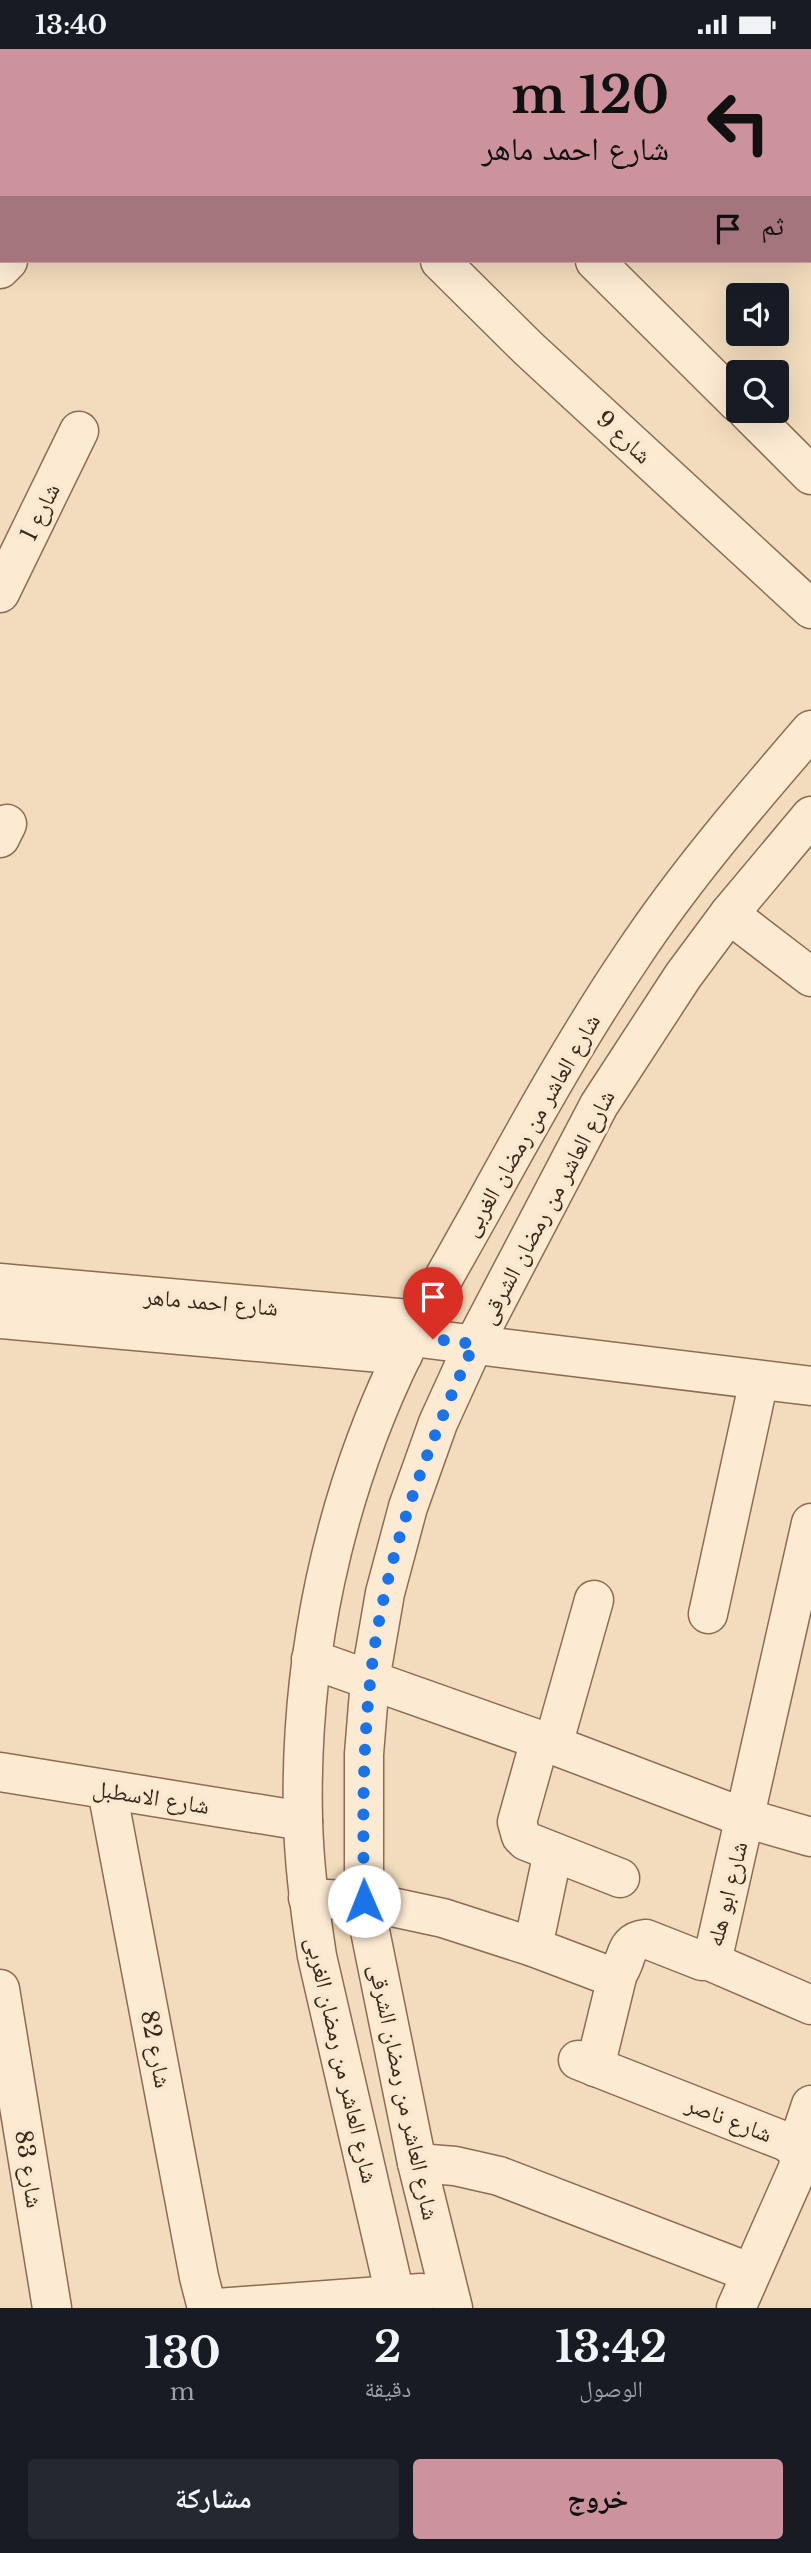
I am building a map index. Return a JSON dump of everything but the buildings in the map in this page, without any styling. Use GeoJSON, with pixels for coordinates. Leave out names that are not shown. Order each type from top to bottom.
{"type":"FeatureCollection","features":[{"type":"Feature","properties":{"kind":"street","name":"شارع 9"},"geometry":{"type":"LineString","coordinates":[[442,263],[529,349],[811,609]]}},
{"type":"Feature","properties":{"kind":"street"},"geometry":{"type":"LineString","coordinates":[[597,263],[726,391]]}},
{"type":"Feature","properties":{"kind":"street"},"geometry":{"type":"LineString","coordinates":[[759,423],[811,475]]}},
{"type":"Feature","properties":{"kind":"street","name":"شارع 1"},"geometry":{"type":"LineString","coordinates":[[0,593],[79,431]]}},
{"type":"Feature","properties":{"kind":"street","name":"شارع العاشر من رمضان الغربى"},"geometry":{"type":"LineString","coordinates":[[397,2302],[317,1956],[308,1898],[303,1821],[304,1740],[311,1659],[325,1580],[344,1503],[371,1427],[412,1337],[552,1083],[619,975],[677,892],[724,831],[811,730]]}},
{"type":"Feature","properties":{"kind":"street","name":"شارع العاشر من رمضان الشرقى"},"geometry":{"type":"LineString","coordinates":[[451,2299],[417,2163],[364,1901],[364,1754],[370,1680],[385,1593],[408,1507],[438,1423],[474,1344],[599,1105],[640,1039],[729,914],[811,816]]}},
{"type":"Feature","properties":{"kind":"street"},"geometry":{"type":"LineString","coordinates":[[729,914],[811,977]]}},
{"type":"Feature","properties":{"kind":"street","name":"شارع احمد ماهر"},"geometry":{"type":"LineString","coordinates":[[0,1283],[412,1337],[811,1385]]}},
{"type":"Feature","properties":{"kind":"street","name":"شارع احمد ماهر"},"geometry":{"type":"LineString","coordinates":[[0,1319],[412,1337]]}},
{"type":"Feature","properties":{"kind":"street"},"geometry":{"type":"LineString","coordinates":[[708,1614],[759,1380]]}},
{"type":"Feature","properties":{"kind":"street","name":"شارع ابو هله"},"geometry":{"type":"LineString","coordinates":[[618,1973],[626,1950],[638,1940],[646,1939],[702,1961],[707,1960],[714,1952],[811,1523]]}},
{"type":"Feature","properties":{"kind":"street"},"geometry":{"type":"LineString","coordinates":[[594,1600],[547,1743],[517,1822],[517,1829],[526,1841],[620,1878]]}},
{"type":"Feature","properties":{"kind":"street"},"geometry":{"type":"LineString","coordinates":[[311,1659],[547,1743],[745,1818],[811,1837]]}},
{"type":"Feature","properties":{"kind":"street","name":"شارع الاسطبل"},"geometry":{"type":"LineString","coordinates":[[0,1772],[303,1821]]}},
{"type":"Feature","properties":{"kind":"street","name":"شارع 82"},"geometry":{"type":"LineString","coordinates":[[107,1790],[196,2264],[207,2308]]}},
{"type":"Feature","properties":{"kind":"street"},"geometry":{"type":"LineString","coordinates":[[533,1947],[553,1851]]}},
{"type":"Feature","properties":{"kind":"street"},"geometry":{"type":"LineString","coordinates":[[308,1898],[364,1901],[443,1918],[533,1947],[607,1975],[618,1973]]}},
{"type":"Feature","properties":{"kind":"street"},"geometry":{"type":"LineString","coordinates":[[707,1960],[811,2005]]}},
{"type":"Feature","properties":{"kind":"street","name":"شارع ناصر"},"geometry":{"type":"LineString","coordinates":[[618,1973],[586,2064],[787,2142],[796,2150],[798,2168],[736,2308]]}},
{"type":"Feature","properties":{"kind":"street","name":"شارع 83"},"geometry":{"type":"LineString","coordinates":[[0,1989],[13,2140],[52,2308]]}},
{"type":"Feature","properties":{"kind":"street"},"geometry":{"type":"LineString","coordinates":[[796,2150],[811,2105]]}},
{"type":"Feature","properties":{"kind":"street"},"geometry":{"type":"LineString","coordinates":[[417,2163],[463,2167],[499,2176],[751,2273]]}},
{"type":"Feature","properties":{"kind":"street"},"geometry":{"type":"LineString","coordinates":[[217,2308],[451,2299]]}},
{"type":"Feature","properties":{"kind":"route"},"geometry":{"type":"LineString","coordinates":[[364,1901],[364,1754],[370,1680],[385,1593],[408,1507],[438,1423],[474,1344],[433,1339]]}}]}
